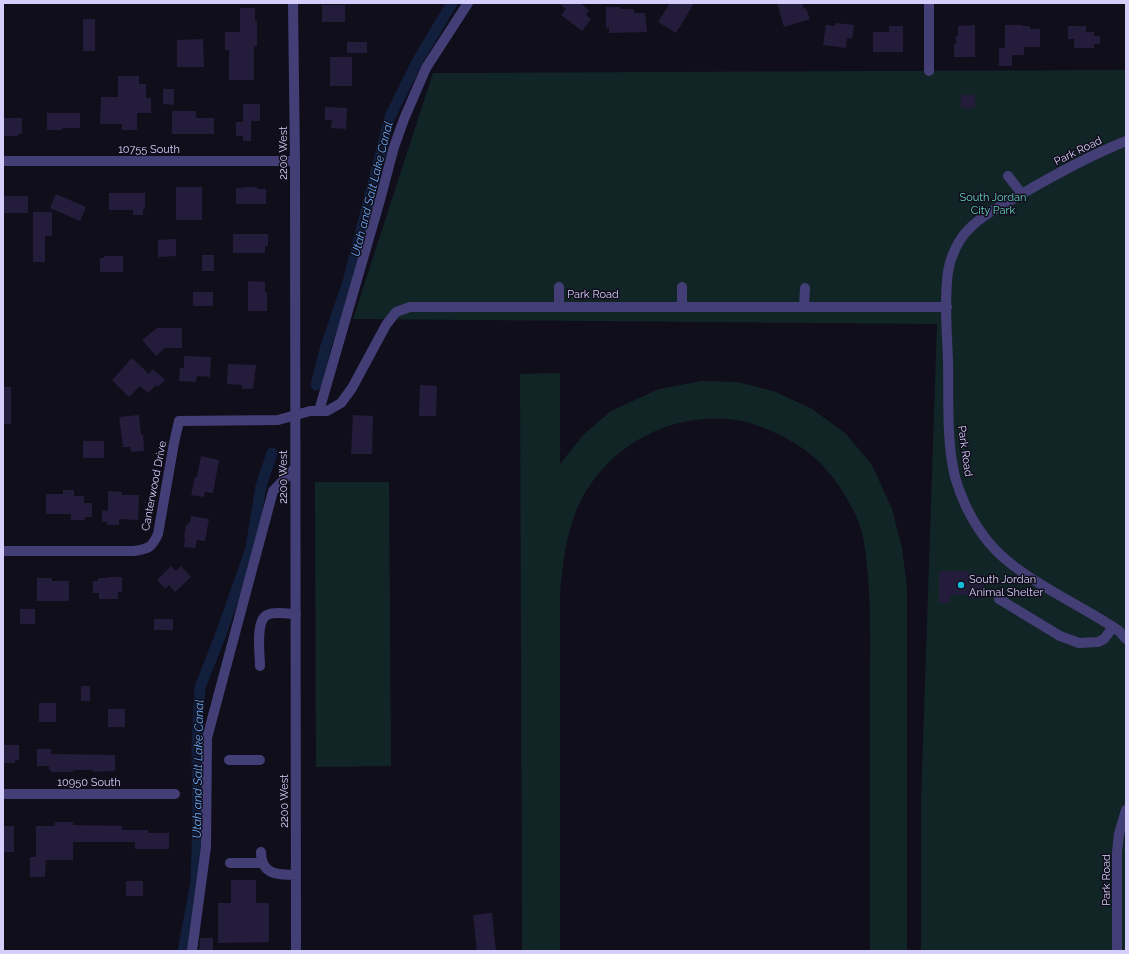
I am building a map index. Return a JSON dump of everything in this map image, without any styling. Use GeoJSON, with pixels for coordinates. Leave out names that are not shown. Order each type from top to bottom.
{"type":"FeatureCollection","features":[{"type":"Feature","properties":{"kind":"street","name":"2200 West"},"geometry":{"type":"LineString","coordinates":[[293,3],[295,161],[296,951]]}},
{"type":"Feature","properties":{"kind":"street"},"geometry":{"type":"LineString","coordinates":[[319,411],[378,208],[394,146],[426,68],[468,3]]}},
{"type":"Feature","properties":{"kind":"street"},"geometry":{"type":"LineString","coordinates":[[929,3],[929,71]]}},
{"type":"Feature","properties":{"kind":"street","name":"Park Road"},"geometry":{"type":"LineString","coordinates":[[1126,141],[1096,154],[1022,194],[983,218],[967,231],[952,257],[949,271],[947,306],[949,441],[956,477],[970,514],[990,543],[1007,562],[1113,627],[1119,631],[1126,640]]}},
{"type":"Feature","properties":{"kind":"street","name":"10755 South"},"geometry":{"type":"LineString","coordinates":[[3,161],[295,161]]}},
{"type":"Feature","properties":{"kind":"street"},"geometry":{"type":"LineString","coordinates":[[1008,176],[1022,194]]}},
{"type":"Feature","properties":{"kind":"street"},"geometry":{"type":"LineString","coordinates":[[559,306],[560,287]]}},
{"type":"Feature","properties":{"kind":"street"},"geometry":{"type":"LineString","coordinates":[[682,287],[682,306]]}},
{"type":"Feature","properties":{"kind":"street"},"geometry":{"type":"LineString","coordinates":[[804,307],[805,288]]}},
{"type":"Feature","properties":{"kind":"street","name":"Park Road"},"geometry":{"type":"LineString","coordinates":[[295,415],[310,411],[327,411],[341,404],[352,388],[386,325],[396,312],[410,307],[947,306]]}},
{"type":"Feature","properties":{"kind":"street","name":"Canterwood Drive"},"geometry":{"type":"LineString","coordinates":[[3,551],[144,550],[153,544],[158,534],[179,421],[278,420],[295,415]]}},
{"type":"Feature","properties":{"kind":"street"},"geometry":{"type":"LineString","coordinates":[[192,951],[206,846],[207,738],[273,491],[295,468]]}},
{"type":"Feature","properties":{"kind":"street"},"geometry":{"type":"LineString","coordinates":[[999,599],[1060,636],[1079,643],[1098,642],[1104,639],[1113,627]]}},
{"type":"Feature","properties":{"kind":"street"},"geometry":{"type":"LineString","coordinates":[[260,666],[261,620],[266,615],[273,613],[296,614]]}},
{"type":"Feature","properties":{"kind":"street"},"geometry":{"type":"LineString","coordinates":[[229,760],[260,760]]}},
{"type":"Feature","properties":{"kind":"street","name":"10950 South"},"geometry":{"type":"LineString","coordinates":[[3,794],[176,794]]}},
{"type":"Feature","properties":{"kind":"street","name":"Park Road"},"geometry":{"type":"LineString","coordinates":[[1117,951],[1119,834],[1126,810]]}},
{"type":"Feature","properties":{"kind":"street"},"geometry":{"type":"LineString","coordinates":[[260,852],[260,859],[265,868],[277,875],[296,875]]}},
{"type":"Feature","properties":{"kind":"street"},"geometry":{"type":"LineString","coordinates":[[230,863],[262,863]]}},
{"type":"Feature","properties":{"kind":"green space","name":"South Jordan City Park"},"geometry":{"type":"Polygon","coordinates":[[[1126,70],[1126,951],[921,951],[921,803],[937,324],[353,319],[433,73],[1126,70]]]}},
{"type":"Feature","properties":{"kind":"green space"},"geometry":{"type":"Polygon","coordinates":[[[560,373],[560,464],[584,434],[611,411],[659,389],[702,381],[738,382],[776,392],[812,409],[845,433],[872,465],[892,509],[902,548],[907,588],[907,951],[870,951],[870,617],[866,555],[863,535],[859,523],[846,497],[822,464],[798,445],[756,425],[736,420],[715,419],[694,420],[673,425],[654,432],[635,442],[618,454],[603,468],[590,485],[576,510],[565,552],[560,594],[560,951],[522,951],[520,374],[560,373]]]}},
{"type":"Feature","properties":{"kind":"green space"},"geometry":{"type":"Polygon","coordinates":[[[315,482],[389,482],[391,766],[316,767],[315,482]]]}},
{"type":"Feature","properties":{"kind":"building"},"geometry":{"type":"Polygon","coordinates":[[[559,3],[580,3],[589,10],[586,15],[591,19],[582,31],[561,15],[566,9],[559,3]]]}},
{"type":"Feature","properties":{"kind":"building"},"geometry":{"type":"Polygon","coordinates":[[[670,3],[694,3],[676,33],[658,22],[670,3]]]}},
{"type":"Feature","properties":{"kind":"building"},"geometry":{"type":"Polygon","coordinates":[[[777,3],[802,3],[804,9],[806,8],[810,19],[784,27],[777,3]]]}},
{"type":"Feature","properties":{"kind":"building"},"geometry":{"type":"Polygon","coordinates":[[[322,5],[345,5],[345,22],[322,22],[322,5]]]}},
{"type":"Feature","properties":{"kind":"building"},"geometry":{"type":"Polygon","coordinates":[[[606,7],[634,9],[634,13],[645,13],[647,32],[609,33],[609,27],[606,28],[606,7]]]}},
{"type":"Feature","properties":{"kind":"building"},"geometry":{"type":"Polygon","coordinates":[[[240,8],[255,8],[255,21],[257,21],[257,46],[254,46],[254,80],[229,80],[229,50],[225,50],[225,32],[240,32],[240,8]]]}},
{"type":"Feature","properties":{"kind":"building"},"geometry":{"type":"Polygon","coordinates":[[[83,19],[95,19],[95,51],[83,51],[83,19]]]}},
{"type":"Feature","properties":{"kind":"building"},"geometry":{"type":"Polygon","coordinates":[[[835,23],[854,25],[852,39],[847,38],[846,48],[823,45],[826,25],[835,26],[835,23]]]}},
{"type":"Feature","properties":{"kind":"building"},"geometry":{"type":"Polygon","coordinates":[[[975,25],[975,57],[954,57],[954,44],[956,44],[956,36],[958,36],[958,26],[975,25]]]}},
{"type":"Feature","properties":{"kind":"building"},"geometry":{"type":"Polygon","coordinates":[[[1005,25],[1022,25],[1030,26],[1030,29],[1040,29],[1040,47],[1024,47],[1024,55],[1012,55],[1012,66],[999,66],[999,48],[1005,48],[1005,25]]]}},
{"type":"Feature","properties":{"kind":"building"},"geometry":{"type":"Polygon","coordinates":[[[889,26],[903,26],[903,52],[873,52],[873,32],[889,32],[889,26]]]}},
{"type":"Feature","properties":{"kind":"building"},"geometry":{"type":"Polygon","coordinates":[[[1068,26],[1086,26],[1086,32],[1094,32],[1094,36],[1100,36],[1100,44],[1094,44],[1094,48],[1074,48],[1074,39],[1068,39],[1068,26]]]}},
{"type":"Feature","properties":{"kind":"building"},"geometry":{"type":"Polygon","coordinates":[[[203,39],[204,67],[177,67],[177,40],[203,39]]]}},
{"type":"Feature","properties":{"kind":"building"},"geometry":{"type":"Polygon","coordinates":[[[347,42],[367,42],[367,53],[347,53],[347,42]]]}},
{"type":"Feature","properties":{"kind":"building"},"geometry":{"type":"Polygon","coordinates":[[[330,57],[352,57],[352,86],[330,86],[330,57]]]}},
{"type":"Feature","properties":{"kind":"building"},"geometry":{"type":"Polygon","coordinates":[[[118,76],[139,76],[139,84],[146,84],[146,98],[151,98],[151,113],[137,113],[137,130],[122,130],[122,124],[100,124],[101,97],[118,97],[118,76]]]}},
{"type":"Feature","properties":{"kind":"building"},"geometry":{"type":"Polygon","coordinates":[[[163,89],[174,89],[174,105],[163,104],[163,89]]]}},
{"type":"Feature","properties":{"kind":"building"},"geometry":{"type":"Polygon","coordinates":[[[961,95],[975,95],[975,108],[961,108],[961,95]]]}},
{"type":"Feature","properties":{"kind":"building"},"geometry":{"type":"Polygon","coordinates":[[[243,104],[260,104],[260,121],[251,121],[251,141],[243,141],[243,136],[236,136],[236,122],[243,122],[243,104]]]}},
{"type":"Feature","properties":{"kind":"building"},"geometry":{"type":"Polygon","coordinates":[[[325,107],[347,108],[346,129],[331,128],[332,120],[325,120],[325,107]]]}},
{"type":"Feature","properties":{"kind":"building"},"geometry":{"type":"Polygon","coordinates":[[[172,111],[196,111],[196,118],[214,118],[214,134],[172,134],[172,111]]]}},
{"type":"Feature","properties":{"kind":"building"},"geometry":{"type":"Polygon","coordinates":[[[47,113],[80,113],[80,128],[47,130],[47,113]]]}},
{"type":"Feature","properties":{"kind":"building"},"geometry":{"type":"Polygon","coordinates":[[[3,118],[22,118],[22,134],[18,134],[18,136],[3,136],[3,118]]]}},
{"type":"Feature","properties":{"kind":"building"},"geometry":{"type":"Polygon","coordinates":[[[176,187],[202,187],[202,220],[176,220],[176,187]]]}},
{"type":"Feature","properties":{"kind":"building"},"geometry":{"type":"Polygon","coordinates":[[[257,187],[257,189],[266,189],[266,204],[236,204],[236,188],[257,187]]]}},
{"type":"Feature","properties":{"kind":"building"},"geometry":{"type":"Polygon","coordinates":[[[109,193],[145,193],[145,209],[143,209],[143,215],[133,215],[133,210],[109,210],[109,193]]]}},
{"type":"Feature","properties":{"kind":"building"},"geometry":{"type":"Polygon","coordinates":[[[56,194],[86,207],[80,221],[50,208],[56,194]]]}},
{"type":"Feature","properties":{"kind":"building"},"geometry":{"type":"Polygon","coordinates":[[[3,196],[28,196],[28,213],[3,213],[3,196]]]}},
{"type":"Feature","properties":{"kind":"building"},"geometry":{"type":"Polygon","coordinates":[[[33,212],[52,212],[52,236],[45,236],[45,262],[33,262],[33,212]]]}},
{"type":"Feature","properties":{"kind":"building"},"geometry":{"type":"Polygon","coordinates":[[[233,234],[268,234],[268,246],[265,246],[265,253],[233,253],[233,234]]]}},
{"type":"Feature","properties":{"kind":"building"},"geometry":{"type":"Polygon","coordinates":[[[176,239],[176,256],[158,257],[158,240],[176,239]]]}},
{"type":"Feature","properties":{"kind":"building"},"geometry":{"type":"Polygon","coordinates":[[[202,255],[214,255],[214,271],[202,271],[202,255]]]}},
{"type":"Feature","properties":{"kind":"building"},"geometry":{"type":"Polygon","coordinates":[[[104,256],[123,256],[123,272],[100,272],[100,258],[104,258],[104,256]]]}},
{"type":"Feature","properties":{"kind":"building"},"geometry":{"type":"Polygon","coordinates":[[[248,281],[265,282],[265,292],[267,292],[267,311],[248,311],[248,281]]]}},
{"type":"Feature","properties":{"kind":"building"},"geometry":{"type":"Polygon","coordinates":[[[193,292],[213,292],[213,306],[193,306],[193,292]]]}},
{"type":"Feature","properties":{"kind":"building"},"geometry":{"type":"Polygon","coordinates":[[[157,328],[182,328],[182,348],[165,348],[156,356],[142,340],[157,328]]]}},
{"type":"Feature","properties":{"kind":"building"},"geometry":{"type":"Polygon","coordinates":[[[184,356],[211,357],[210,377],[197,376],[196,382],[179,381],[180,368],[184,368],[184,356]]]}},
{"type":"Feature","properties":{"kind":"building"},"geometry":{"type":"Polygon","coordinates":[[[132,358],[149,374],[153,369],[165,380],[158,387],[156,385],[148,393],[140,386],[129,397],[112,380],[132,358]]]}},
{"type":"Feature","properties":{"kind":"building"},"geometry":{"type":"Polygon","coordinates":[[[228,364],[256,365],[253,389],[242,389],[242,385],[227,384],[228,364]]]}},
{"type":"Feature","properties":{"kind":"building"},"geometry":{"type":"Polygon","coordinates":[[[420,385],[437,386],[436,416],[419,416],[420,385]]]}},
{"type":"Feature","properties":{"kind":"building"},"geometry":{"type":"Polygon","coordinates":[[[3,387],[11,387],[11,424],[3,424],[3,387]]]}},
{"type":"Feature","properties":{"kind":"building"},"geometry":{"type":"Polygon","coordinates":[[[139,415],[141,435],[143,434],[144,451],[131,452],[130,447],[123,447],[119,417],[139,415]]]}},
{"type":"Feature","properties":{"kind":"building"},"geometry":{"type":"Polygon","coordinates":[[[353,415],[373,416],[372,454],[351,454],[353,415]]]}},
{"type":"Feature","properties":{"kind":"building"},"geometry":{"type":"Polygon","coordinates":[[[83,441],[104,441],[104,458],[83,458],[83,441]]]}},
{"type":"Feature","properties":{"kind":"building"},"geometry":{"type":"Polygon","coordinates":[[[201,456],[219,460],[213,493],[205,492],[204,497],[191,495],[195,477],[197,477],[201,456]]]}},
{"type":"Feature","properties":{"kind":"building"},"geometry":{"type":"Polygon","coordinates":[[[63,490],[74,490],[74,496],[84,496],[84,503],[92,503],[92,517],[85,517],[85,520],[71,520],[71,514],[46,514],[46,494],[63,494],[63,490]]]}},
{"type":"Feature","properties":{"kind":"building"},"geometry":{"type":"Polygon","coordinates":[[[108,491],[122,492],[121,495],[139,495],[138,520],[119,519],[119,525],[107,525],[107,522],[102,522],[102,510],[108,511],[108,491]]]}},
{"type":"Feature","properties":{"kind":"building"},"geometry":{"type":"Polygon","coordinates":[[[191,516],[209,519],[205,541],[197,540],[195,548],[184,547],[186,524],[188,525],[188,522],[190,523],[191,516]]]}},
{"type":"Feature","properties":{"kind":"building"},"geometry":{"type":"Polygon","coordinates":[[[171,566],[176,571],[181,566],[191,577],[175,592],[169,585],[165,589],[157,580],[171,566]]]}},
{"type":"Feature","properties":{"kind":"building","name":"South Jordan Animal Shelter"},"geometry":{"type":"Polygon","coordinates":[[[939,571],[969,571],[969,575],[983,575],[983,598],[968,598],[968,595],[950,595],[950,603],[939,603],[939,571]]]}},
{"type":"Feature","properties":{"kind":"building"},"geometry":{"type":"Polygon","coordinates":[[[122,577],[122,592],[118,592],[118,599],[99,599],[99,593],[93,593],[93,581],[98,581],[98,578],[122,577]]]}},
{"type":"Feature","properties":{"kind":"building"},"geometry":{"type":"Polygon","coordinates":[[[37,578],[52,578],[52,581],[69,581],[69,601],[37,601],[37,578]]]}},
{"type":"Feature","properties":{"kind":"building"},"geometry":{"type":"Polygon","coordinates":[[[20,609],[35,609],[35,624],[20,624],[20,609]]]}},
{"type":"Feature","properties":{"kind":"building"},"geometry":{"type":"Polygon","coordinates":[[[154,619],[173,619],[173,630],[154,630],[154,619]]]}},
{"type":"Feature","properties":{"kind":"building"},"geometry":{"type":"Polygon","coordinates":[[[81,686],[90,686],[90,701],[81,701],[81,686]]]}},
{"type":"Feature","properties":{"kind":"building"},"geometry":{"type":"Polygon","coordinates":[[[39,703],[56,703],[56,722],[39,722],[39,703]]]}},
{"type":"Feature","properties":{"kind":"building"},"geometry":{"type":"Polygon","coordinates":[[[108,709],[125,709],[125,727],[108,727],[108,709]]]}},
{"type":"Feature","properties":{"kind":"building"},"geometry":{"type":"Polygon","coordinates":[[[3,745],[19,745],[19,760],[15,760],[15,763],[3,763],[3,745]]]}},
{"type":"Feature","properties":{"kind":"building"},"geometry":{"type":"Polygon","coordinates":[[[37,749],[51,749],[51,754],[115,755],[115,771],[93,772],[93,770],[73,770],[73,772],[51,772],[51,770],[49,770],[49,766],[37,766],[37,749]]]}},
{"type":"Feature","properties":{"kind":"building"},"geometry":{"type":"Polygon","coordinates":[[[55,822],[73,822],[73,825],[122,826],[122,830],[148,830],[148,833],[169,833],[169,849],[135,849],[135,842],[73,842],[73,860],[46,860],[45,877],[30,877],[30,857],[36,857],[36,826],[55,826],[55,822]]]}},
{"type":"Feature","properties":{"kind":"building"},"geometry":{"type":"Polygon","coordinates":[[[3,826],[14,826],[14,852],[3,852],[3,826]]]}},
{"type":"Feature","properties":{"kind":"building"},"geometry":{"type":"Polygon","coordinates":[[[231,880],[256,880],[256,903],[269,903],[269,942],[218,943],[218,903],[231,903],[231,880]]]}},
{"type":"Feature","properties":{"kind":"building"},"geometry":{"type":"Polygon","coordinates":[[[126,881],[143,881],[143,896],[126,896],[126,881]]]}},
{"type":"Feature","properties":{"kind":"building"},"geometry":{"type":"Polygon","coordinates":[[[492,913],[496,951],[477,951],[473,915],[492,913]]]}},
{"type":"Feature","properties":{"kind":"building"},"geometry":{"type":"Polygon","coordinates":[[[200,938],[213,938],[213,951],[199,951],[200,938]]]}},
{"type":"Feature","properties":{"kind":"waterway","name":"Utah and Salt Lake Canal"},"geometry":{"type":"LineString","coordinates":[[316,385],[326,346],[348,282],[390,117],[418,60],[452,3]]}},
{"type":"Feature","properties":{"kind":"waterway","name":"Utah and Salt Lake Canal"},"geometry":{"type":"LineString","coordinates":[[183,951],[196,882],[198,819],[197,747],[200,687],[221,634],[251,548],[261,486],[272,453]]}},
{"type":"Feature","properties":{"kind":"place","name":"South Jordan Animal Shelter"},"geometry":{"type":"Point","coordinates":[961,585]}}]}
